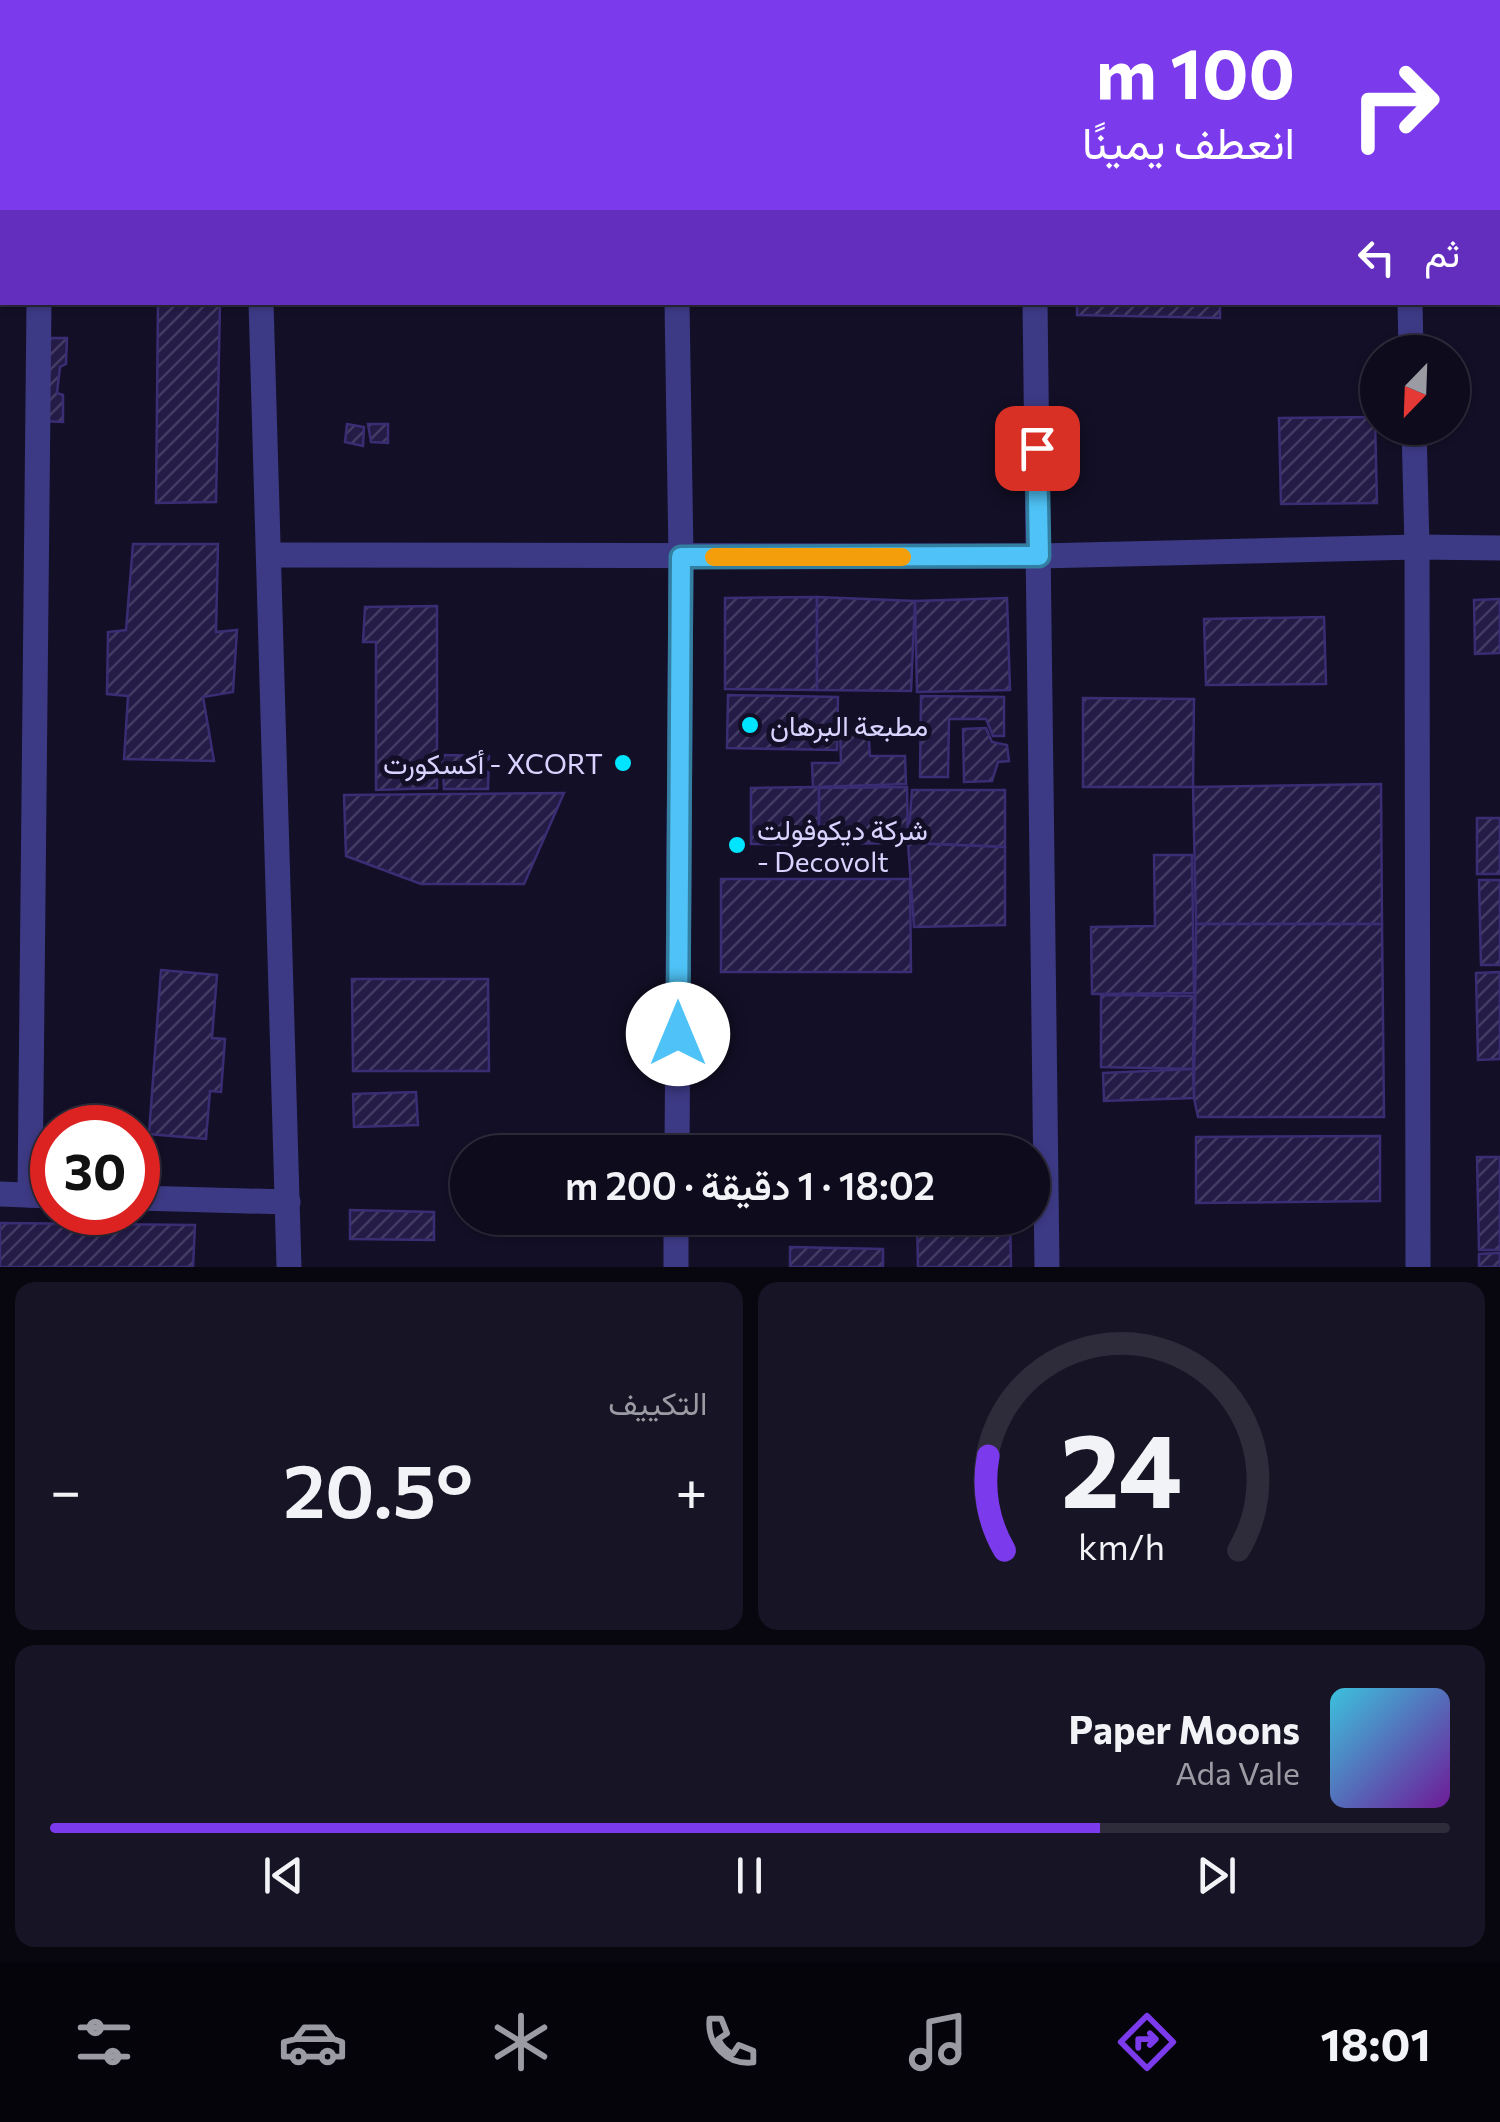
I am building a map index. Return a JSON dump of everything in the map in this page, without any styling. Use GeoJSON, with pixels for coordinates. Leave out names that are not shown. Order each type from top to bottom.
{"type":"FeatureCollection","features":[{"type":"Feature","properties":{"kind":"street"},"geometry":{"type":"LineString","coordinates":[[39,305],[41,1105]]}},
{"type":"Feature","properties":{"kind":"street"},"geometry":{"type":"LineString","coordinates":[[261,305],[290,1267]]}},
{"type":"Feature","properties":{"kind":"street"},"geometry":{"type":"LineString","coordinates":[[676,1135],[681,557],[677,305]]}},
{"type":"Feature","properties":{"kind":"street"},"geometry":{"type":"LineString","coordinates":[[1035,305],[1047,1267]]}},
{"type":"Feature","properties":{"kind":"street"},"geometry":{"type":"LineString","coordinates":[[1410,305],[1411,335]]}},
{"type":"Feature","properties":{"kind":"street"},"geometry":{"type":"LineString","coordinates":[[1414,445],[1418,1267]]}},
{"type":"Feature","properties":{"kind":"street"},"geometry":{"type":"LineString","coordinates":[[269,555],[1039,556],[1500,548]]}},
{"type":"Feature","properties":{"kind":"street"},"geometry":{"type":"LineString","coordinates":[[0,1194],[30,1195]]}},
{"type":"Feature","properties":{"kind":"street"},"geometry":{"type":"LineString","coordinates":[[160,1199],[288,1202]]}},
{"type":"Feature","properties":{"kind":"street"},"geometry":{"type":"LineString","coordinates":[[676,1235],[676,1267]]}},
{"type":"Feature","properties":{"kind":"building"},"geometry":{"type":"Polygon","coordinates":[[[158,305],[220,305],[216,502],[156,503],[158,305]]]}},
{"type":"Feature","properties":{"kind":"building"},"geometry":{"type":"Polygon","coordinates":[[[1077,305],[1220,305],[1220,318],[1077,315],[1077,305]]]}},
{"type":"Feature","properties":{"kind":"building"},"geometry":{"type":"Polygon","coordinates":[[[44,338],[67,338],[66,364],[60,367],[57,393],[63,395],[63,422],[42,421],[44,338]]]}},
{"type":"Feature","properties":{"kind":"building"},"geometry":{"type":"Polygon","coordinates":[[[1360,417],[1360,445],[1376,445],[1377,503],[1281,504],[1279,418],[1360,417]]]}},
{"type":"Feature","properties":{"kind":"building"},"geometry":{"type":"Polygon","coordinates":[[[347,424],[364,427],[363,446],[345,442],[347,424]]]}},
{"type":"Feature","properties":{"kind":"building"},"geometry":{"type":"Polygon","coordinates":[[[368,424],[388,424],[388,443],[371,442],[368,424]]]}},
{"type":"Feature","properties":{"kind":"building"},"geometry":{"type":"Polygon","coordinates":[[[133,544],[218,544],[216,632],[237,630],[233,692],[203,697],[214,761],[124,759],[128,696],[107,694],[108,632],[126,630],[133,544]]]}},
{"type":"Feature","properties":{"kind":"building"},"geometry":{"type":"Polygon","coordinates":[[[817,597],[817,690],[725,689],[725,598],[817,597]]]}},
{"type":"Feature","properties":{"kind":"building"},"geometry":{"type":"Polygon","coordinates":[[[817,597],[915,601],[911,691],[817,690],[817,597]]]}},
{"type":"Feature","properties":{"kind":"building"},"geometry":{"type":"Polygon","coordinates":[[[1007,598],[1010,690],[917,692],[915,601],[1007,598]]]}},
{"type":"Feature","properties":{"kind":"building"},"geometry":{"type":"Polygon","coordinates":[[[1500,599],[1500,653],[1475,654],[1474,600],[1500,599]]]}},
{"type":"Feature","properties":{"kind":"building"},"geometry":{"type":"Polygon","coordinates":[[[437,606],[437,788],[376,790],[376,642],[363,642],[365,607],[437,606]]]}},
{"type":"Feature","properties":{"kind":"building"},"geometry":{"type":"Polygon","coordinates":[[[1324,617],[1326,684],[1206,685],[1204,619],[1324,617]]]}},
{"type":"Feature","properties":{"kind":"building"},"geometry":{"type":"Polygon","coordinates":[[[728,695],[838,697],[837,750],[727,748],[728,695]]]}},
{"type":"Feature","properties":{"kind":"building"},"geometry":{"type":"Polygon","coordinates":[[[921,696],[1004,697],[1004,736],[993,736],[986,719],[949,719],[948,777],[920,777],[921,696]]]}},
{"type":"Feature","properties":{"kind":"building"},"geometry":{"type":"Polygon","coordinates":[[[1083,698],[1194,699],[1193,787],[1083,787],[1083,698]]]}},
{"type":"Feature","properties":{"kind":"building"},"geometry":{"type":"Polygon","coordinates":[[[868,727],[870,756],[905,756],[906,784],[813,787],[812,763],[841,763],[840,728],[868,727]]]}},
{"type":"Feature","properties":{"kind":"building"},"geometry":{"type":"Polygon","coordinates":[[[986,728],[992,742],[1007,745],[1009,761],[998,762],[992,781],[964,782],[963,729],[986,728]]]}},
{"type":"Feature","properties":{"kind":"building"},"geometry":{"type":"Polygon","coordinates":[[[442,755],[489,756],[488,789],[444,789],[442,755]]]}},
{"type":"Feature","properties":{"kind":"building"},"geometry":{"type":"Polygon","coordinates":[[[1381,784],[1382,924],[1196,924],[1193,787],[1381,784]]]}},
{"type":"Feature","properties":{"kind":"building"},"geometry":{"type":"Polygon","coordinates":[[[907,787],[908,843],[819,844],[819,788],[907,787]]]}},
{"type":"Feature","properties":{"kind":"building"},"geometry":{"type":"Polygon","coordinates":[[[751,788],[819,788],[819,844],[751,844],[751,788]]]}},
{"type":"Feature","properties":{"kind":"building"},"geometry":{"type":"Polygon","coordinates":[[[912,790],[1005,790],[1005,847],[908,843],[912,790]]]}},
{"type":"Feature","properties":{"kind":"building"},"geometry":{"type":"Polygon","coordinates":[[[564,793],[524,884],[421,884],[346,856],[344,795],[564,793]]]}},
{"type":"Feature","properties":{"kind":"building"},"geometry":{"type":"Polygon","coordinates":[[[1477,818],[1500,818],[1500,874],[1477,874],[1477,818]]]}},
{"type":"Feature","properties":{"kind":"building"},"geometry":{"type":"Polygon","coordinates":[[[908,843],[1005,847],[1005,925],[914,927],[908,843]]]}},
{"type":"Feature","properties":{"kind":"building"},"geometry":{"type":"Polygon","coordinates":[[[1154,855],[1192,855],[1194,993],[1092,994],[1091,927],[1155,926],[1154,855]]]}},
{"type":"Feature","properties":{"kind":"building"},"geometry":{"type":"Polygon","coordinates":[[[721,879],[910,879],[911,972],[721,972],[721,879]]]}},
{"type":"Feature","properties":{"kind":"building"},"geometry":{"type":"Polygon","coordinates":[[[1479,880],[1500,880],[1500,965],[1481,965],[1479,880]]]}},
{"type":"Feature","properties":{"kind":"building"},"geometry":{"type":"Polygon","coordinates":[[[1196,924],[1382,924],[1384,1117],[1198,1117],[1194,1098],[1196,924]]]}},
{"type":"Feature","properties":{"kind":"building"},"geometry":{"type":"Polygon","coordinates":[[[161,970],[217,975],[212,1038],[225,1039],[221,1092],[210,1091],[206,1139],[160,1135],[160,1105],[151,1105],[161,970]]]}},
{"type":"Feature","properties":{"kind":"building"},"geometry":{"type":"Polygon","coordinates":[[[1500,972],[1500,1059],[1478,1060],[1476,973],[1500,972]]]}},
{"type":"Feature","properties":{"kind":"building"},"geometry":{"type":"Polygon","coordinates":[[[352,979],[488,979],[489,1071],[353,1071],[352,979]]]}},
{"type":"Feature","properties":{"kind":"building"},"geometry":{"type":"Polygon","coordinates":[[[1101,995],[1194,996],[1193,1069],[1101,1067],[1101,995]]]}},
{"type":"Feature","properties":{"kind":"building"},"geometry":{"type":"Polygon","coordinates":[[[1193,1069],[1194,1098],[1104,1101],[1103,1073],[1193,1069]]]}},
{"type":"Feature","properties":{"kind":"building"},"geometry":{"type":"Polygon","coordinates":[[[416,1092],[418,1125],[354,1127],[353,1094],[416,1092]]]}},
{"type":"Feature","properties":{"kind":"building"},"geometry":{"type":"Polygon","coordinates":[[[1380,1136],[1380,1201],[1196,1203],[1196,1137],[1380,1136]]]}},
{"type":"Feature","properties":{"kind":"building"},"geometry":{"type":"Polygon","coordinates":[[[1477,1157],[1500,1157],[1500,1250],[1479,1250],[1477,1157]]]}},
{"type":"Feature","properties":{"kind":"building"},"geometry":{"type":"Polygon","coordinates":[[[350,1210],[434,1212],[434,1240],[350,1239],[350,1210]]]}},
{"type":"Feature","properties":{"kind":"building"},"geometry":{"type":"Polygon","coordinates":[[[0,1223],[30,1223],[30,1235],[160,1235],[160,1225],[195,1225],[193,1267],[0,1267],[0,1223]]]}},
{"type":"Feature","properties":{"kind":"building"},"geometry":{"type":"Polygon","coordinates":[[[917,1235],[1010,1235],[1011,1267],[918,1267],[917,1235]]]}},
{"type":"Feature","properties":{"kind":"building"},"geometry":{"type":"Polygon","coordinates":[[[790,1247],[883,1249],[883,1267],[790,1267],[790,1247]]]}},
{"type":"Feature","properties":{"kind":"building"},"geometry":{"type":"Polygon","coordinates":[[[1500,1253],[1500,1267],[1479,1267],[1479,1254],[1500,1253]]]}},
{"type":"Feature","properties":{"kind":"slow traffic"},"geometry":{"type":"LineString","coordinates":[[714,557],[902,557]]}},
{"type":"Feature","properties":{"kind":"place","name":"مطبعة البرهان"},"geometry":{"type":"Point","coordinates":[750,725]}},
{"type":"Feature","properties":{"kind":"place","name":"أكسكورت - XCORT"},"geometry":{"type":"Point","coordinates":[623,763]}},
{"type":"Feature","properties":{"kind":"place","name":"شركة ديكوفولت - Decovolt"},"geometry":{"type":"Point","coordinates":[737,845]}},
{"type":"Feature","properties":{"kind":"route"},"geometry":{"type":"LineString","coordinates":[[678,1034],[681,557],[1039,556],[1037,448]]}}]}
